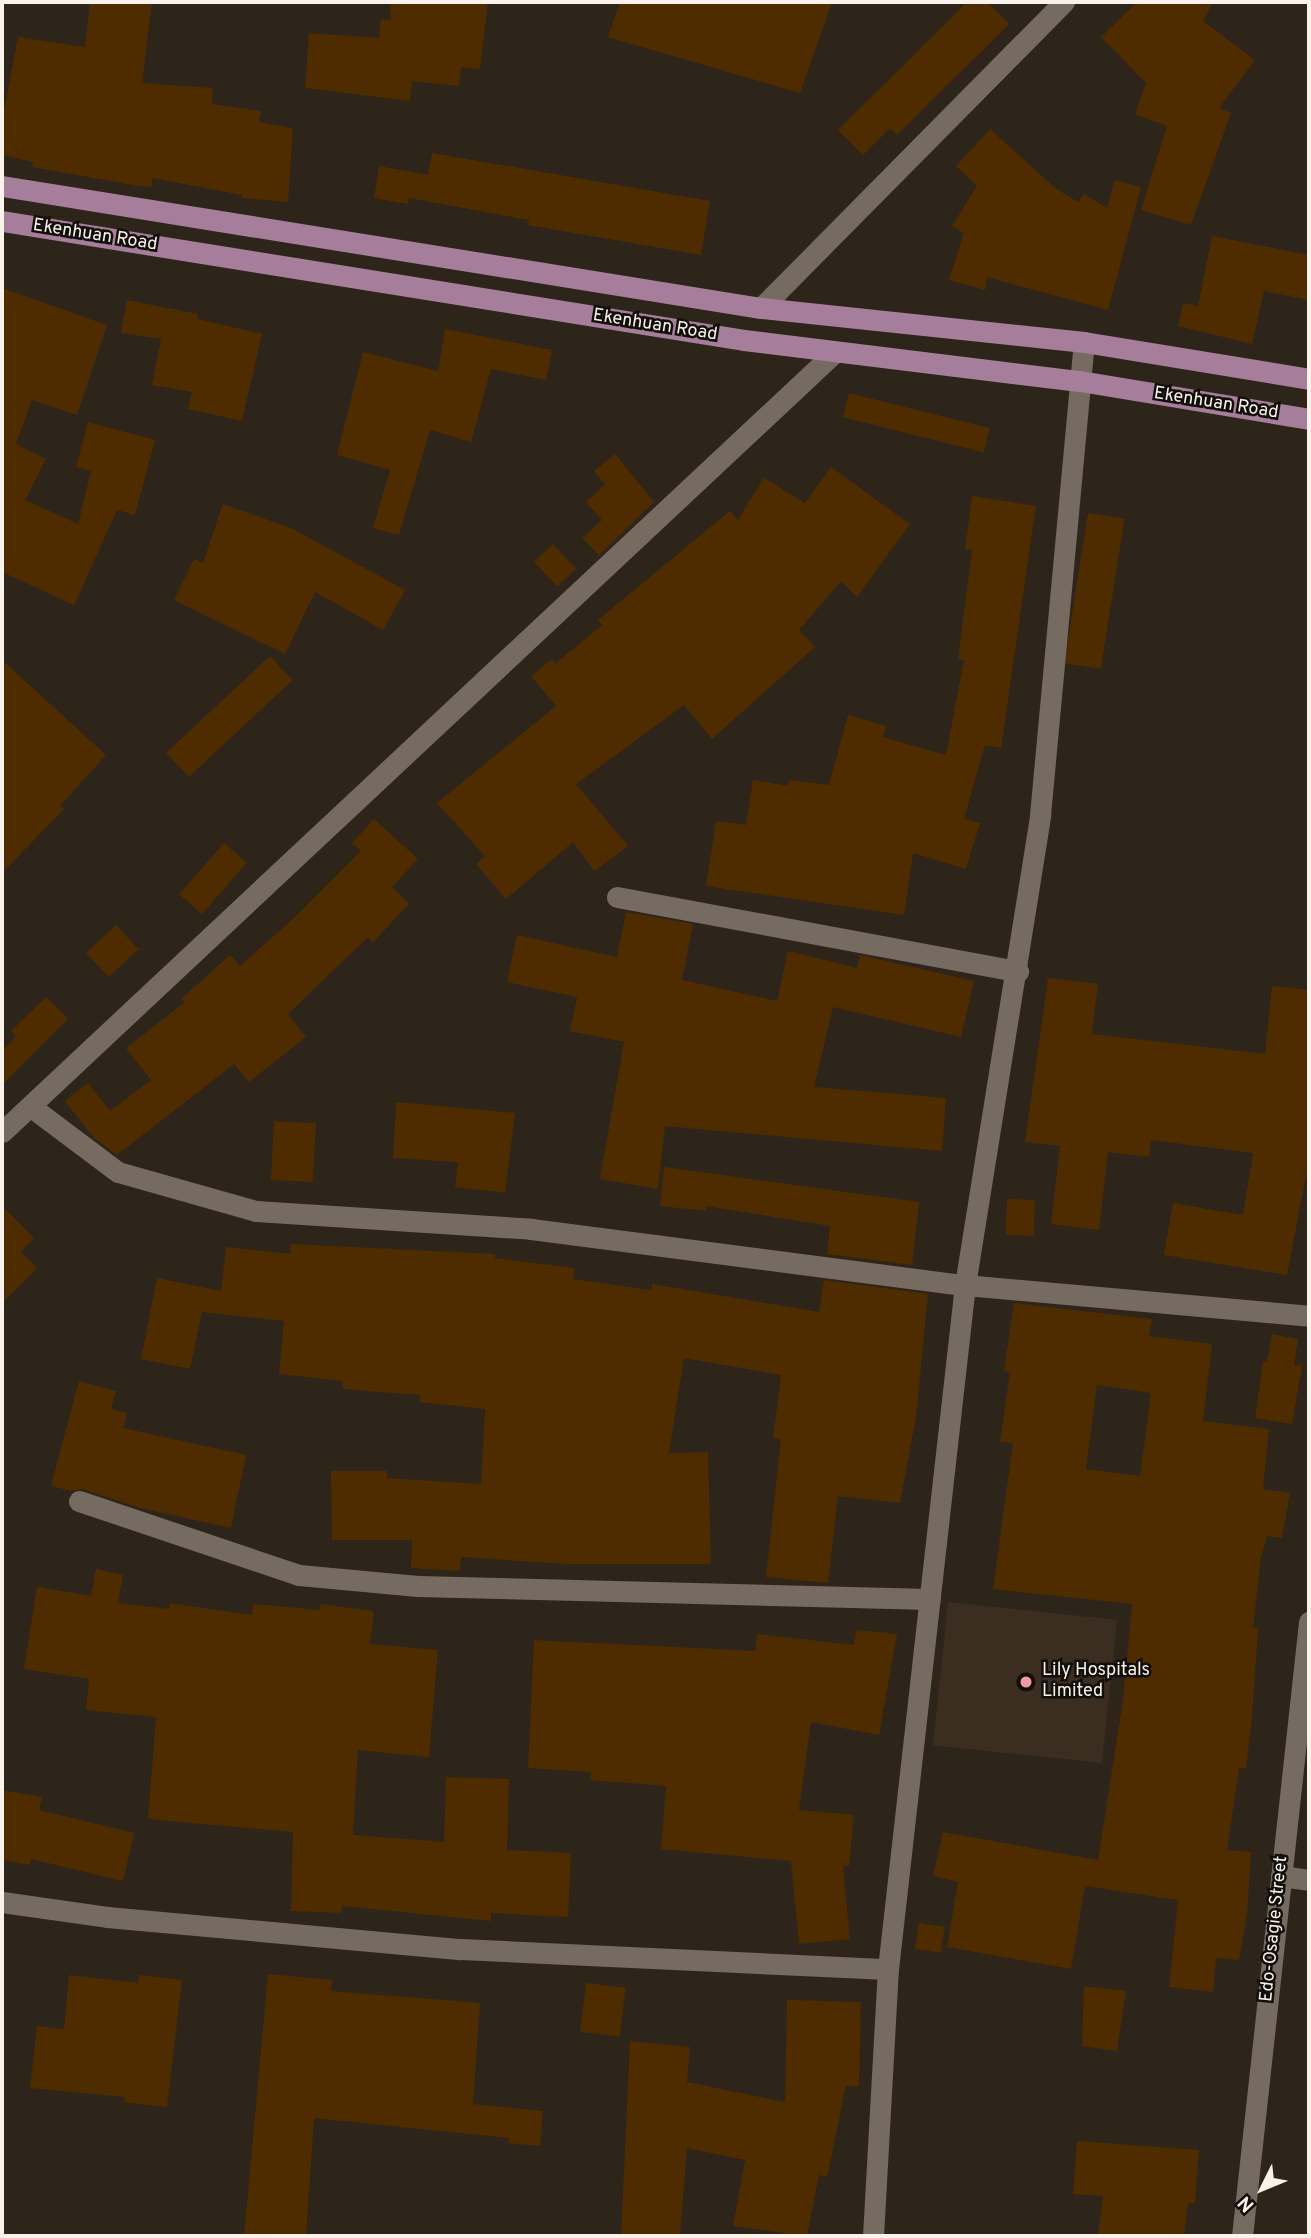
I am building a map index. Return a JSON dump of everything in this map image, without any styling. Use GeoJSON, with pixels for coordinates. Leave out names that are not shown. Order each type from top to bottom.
{"type":"FeatureCollection","features":[{"type":"Feature","properties":{"kind":"main road","name":"Ekenhuan Road"},"geometry":{"type":"LineString","coordinates":[[2,186],[761,308],[1084,342],[1309,379]]}},
{"type":"Feature","properties":{"kind":"main road","name":"Ekenhuan Road"},"geometry":{"type":"LineString","coordinates":[[2,221],[835,352],[1080,381],[1309,419]]}},
{"type":"Feature","properties":{"kind":"street"},"geometry":{"type":"LineString","coordinates":[[761,308],[1064,2]]}},
{"type":"Feature","properties":{"kind":"street"},"geometry":{"type":"LineString","coordinates":[[873,2236],[888,1969],[965,1285],[1018,971],[1040,815],[1084,342]]}},
{"type":"Feature","properties":{"kind":"street"},"geometry":{"type":"LineString","coordinates":[[2,1132],[835,352]]}},
{"type":"Feature","properties":{"kind":"street"},"geometry":{"type":"LineString","coordinates":[[617,897],[1018,971]]}},
{"type":"Feature","properties":{"kind":"street"},"geometry":{"type":"LineString","coordinates":[[30,1106],[118,1172],[256,1211],[531,1229],[965,1285],[1309,1316]]}},
{"type":"Feature","properties":{"kind":"street"},"geometry":{"type":"LineString","coordinates":[[79,1501],[299,1576],[417,1586],[930,1599]]}},
{"type":"Feature","properties":{"kind":"street","name":"Edo-Osagie Street"},"geometry":{"type":"LineString","coordinates":[[1242,2236],[1309,1622]]}},
{"type":"Feature","properties":{"kind":"street"},"geometry":{"type":"LineString","coordinates":[[1281,1876],[1309,1880]]}},
{"type":"Feature","properties":{"kind":"street"},"geometry":{"type":"LineString","coordinates":[[2,1902],[107,1917],[461,1949],[888,1969]]}},
{"type":"Feature","properties":{"kind":"shaded area","name":"Lily Hospitals Limited"},"geometry":{"type":"Polygon","coordinates":[[[948,1602],[1117,1620],[1102,1763],[933,1745],[948,1602]]]}},
{"type":"Feature","properties":{"kind":"building"},"geometry":{"type":"Polygon","coordinates":[[[90,2],[152,2],[142,83],[213,88],[212,104],[261,111],[259,122],[293,128],[288,202],[242,198],[242,195],[152,178],[152,187],[133,185],[32,167],[33,162],[2,155],[2,122],[18,37],[85,47],[90,2]]]}},
{"type":"Feature","properties":{"kind":"building"},"geometry":{"type":"Polygon","coordinates":[[[390,2],[488,2],[480,69],[461,67],[459,86],[412,81],[410,101],[305,88],[309,33],[379,38],[381,19],[391,20],[390,2]]]}},
{"type":"Feature","properties":{"kind":"building"},"geometry":{"type":"Polygon","coordinates":[[[620,2],[832,2],[800,93],[608,37],[620,2]]]}},
{"type":"Feature","properties":{"kind":"building"},"geometry":{"type":"Polygon","coordinates":[[[967,2],[987,2],[1009,24],[897,135],[890,128],[863,155],[838,130],[967,2]]]}},
{"type":"Feature","properties":{"kind":"building"},"geometry":{"type":"Polygon","coordinates":[[[1137,2],[1213,2],[1203,21],[1255,60],[1219,108],[1231,113],[1191,225],[1141,210],[1167,126],[1135,114],[1146,83],[1101,37],[1137,2]]]}},
{"type":"Feature","properties":{"kind":"building"},"geometry":{"type":"Polygon","coordinates":[[[990,129],[1055,188],[1078,202],[1084,194],[1107,208],[1115,180],[1141,187],[1108,310],[987,277],[985,290],[949,280],[964,233],[952,226],[977,186],[956,166],[990,129]]]}},
{"type":"Feature","properties":{"kind":"building"},"geometry":{"type":"Polygon","coordinates":[[[432,153],[710,201],[701,255],[528,225],[529,220],[409,198],[408,204],[374,198],[379,166],[428,175],[432,153]]]}},
{"type":"Feature","properties":{"kind":"building"},"geometry":{"type":"Polygon","coordinates":[[[1212,236],[1309,255],[1309,300],[1264,291],[1252,344],[1178,326],[1183,303],[1198,306],[1212,236]]]}},
{"type":"Feature","properties":{"kind":"building"},"geometry":{"type":"Polygon","coordinates":[[[2,288],[107,325],[77,415],[32,400],[16,444],[46,459],[25,500],[78,524],[91,471],[76,467],[88,422],[155,440],[135,515],[117,510],[74,605],[2,572],[2,288]]]}},
{"type":"Feature","properties":{"kind":"building"},"geometry":{"type":"Polygon","coordinates":[[[127,300],[198,314],[197,319],[262,334],[242,421],[188,409],[192,392],[152,385],[161,339],[121,333],[127,300]]]}},
{"type":"Feature","properties":{"kind":"building"},"geometry":{"type":"Polygon","coordinates":[[[445,329],[552,350],[546,380],[491,369],[471,442],[430,430],[399,535],[373,528],[390,470],[337,455],[363,352],[438,371],[445,329]]]}},
{"type":"Feature","properties":{"kind":"building"},"geometry":{"type":"Polygon","coordinates":[[[849,393],[990,428],[984,452],[843,417],[849,393]]]}},
{"type":"Feature","properties":{"kind":"building"},"geometry":{"type":"Polygon","coordinates":[[[615,454],[654,502],[599,555],[582,538],[602,520],[586,502],[605,484],[594,471],[615,454]]]}},
{"type":"Feature","properties":{"kind":"building"},"geometry":{"type":"Polygon","coordinates":[[[831,467],[910,524],[857,597],[841,581],[799,630],[815,647],[712,739],[684,705],[576,784],[628,846],[594,871],[573,842],[506,899],[476,864],[485,856],[437,803],[556,706],[531,676],[552,659],[555,664],[602,625],[598,620],[730,511],[738,520],[764,478],[805,503],[831,467]]]}},
{"type":"Feature","properties":{"kind":"building"},"geometry":{"type":"Polygon","coordinates":[[[972,496],[1036,506],[1001,748],[985,745],[964,819],[980,823],[966,869],[913,853],[904,915],[706,886],[716,821],[746,825],[753,780],[788,786],[789,780],[829,785],[848,715],[886,726],[883,737],[946,755],[964,660],[958,659],[972,550],[965,549],[972,496]]]}},
{"type":"Feature","properties":{"kind":"building"},"geometry":{"type":"Polygon","coordinates":[[[223,504],[291,528],[405,590],[383,630],[315,592],[285,654],[174,600],[194,559],[203,563],[223,504]]]}},
{"type":"Feature","properties":{"kind":"building"},"geometry":{"type":"Polygon","coordinates":[[[1088,513],[1125,519],[1101,669],[1064,663],[1088,513]]]}},
{"type":"Feature","properties":{"kind":"building"},"geometry":{"type":"Polygon","coordinates":[[[553,544],[576,569],[557,587],[534,562],[553,544]]]}},
{"type":"Feature","properties":{"kind":"building"},"geometry":{"type":"Polygon","coordinates":[[[270,656],[293,680],[189,777],[166,753],[270,656]]]}},
{"type":"Feature","properties":{"kind":"building"},"geometry":{"type":"Polygon","coordinates":[[[2,660],[106,755],[60,806],[64,809],[2,873],[2,660]]]}},
{"type":"Feature","properties":{"kind":"building"},"geometry":{"type":"Polygon","coordinates":[[[374,819],[418,859],[392,887],[409,904],[373,942],[368,937],[288,1014],[306,1037],[249,1082],[234,1064],[117,1155],[94,1138],[65,1101],[88,1083],[110,1111],[151,1080],[126,1048],[185,1002],[181,999],[230,955],[240,966],[295,917],[361,851],[352,843],[374,819]]]}},
{"type":"Feature","properties":{"kind":"building"},"geometry":{"type":"Polygon","coordinates":[[[224,843],[247,863],[202,914],[179,894],[224,843]]]}},
{"type":"Feature","properties":{"kind":"building"},"geometry":{"type":"Polygon","coordinates":[[[626,912],[693,924],[682,980],[777,1001],[788,951],[857,968],[860,955],[974,981],[961,1037],[833,1007],[814,1087],[946,1098],[942,1151],[665,1126],[658,1189],[600,1179],[624,1042],[570,1031],[577,997],[507,982],[517,935],[617,957],[626,912]]]}},
{"type":"Feature","properties":{"kind":"building"},"geometry":{"type":"Polygon","coordinates":[[[116,925],[139,949],[109,977],[86,953],[116,925]]]}},
{"type":"Feature","properties":{"kind":"building"},"geometry":{"type":"Polygon","coordinates":[[[1048,978],[1098,984],[1092,1034],[1265,1054],[1272,986],[1309,990],[1309,1160],[1287,1275],[1164,1255],[1173,1203],[1243,1215],[1253,1153],[1151,1140],[1149,1157],[1108,1152],[1099,1230],[1051,1224],[1060,1146],[1025,1142],[1048,978]]]}},
{"type":"Feature","properties":{"kind":"building"},"geometry":{"type":"Polygon","coordinates":[[[46,997],[68,1019],[2,1085],[2,1052],[16,1036],[11,1031],[46,997]]]}},
{"type":"Feature","properties":{"kind":"building"},"geometry":{"type":"Polygon","coordinates":[[[396,1102],[515,1113],[505,1193],[455,1187],[458,1162],[393,1158],[396,1102]]]}},
{"type":"Feature","properties":{"kind":"building"},"geometry":{"type":"Polygon","coordinates":[[[274,1121],[316,1123],[313,1182],[271,1180],[274,1121]]]}},
{"type":"Feature","properties":{"kind":"building"},"geometry":{"type":"Polygon","coordinates":[[[664,1167],[919,1202],[912,1265],[827,1254],[830,1226],[706,1206],[706,1211],[660,1206],[664,1167]]]}},
{"type":"Feature","properties":{"kind":"building"},"geometry":{"type":"Polygon","coordinates":[[[1007,1199],[1035,1200],[1034,1236],[1006,1235],[1007,1199]]]}},
{"type":"Feature","properties":{"kind":"building"},"geometry":{"type":"Polygon","coordinates":[[[2,1206],[34,1238],[21,1252],[37,1268],[2,1303],[2,1206]]]}},
{"type":"Feature","properties":{"kind":"building"},"geometry":{"type":"Polygon","coordinates":[[[291,1244],[495,1254],[495,1258],[574,1268],[573,1279],[651,1290],[652,1284],[819,1312],[824,1280],[928,1294],[916,1417],[900,1503],[838,1496],[828,1583],[766,1577],[781,1439],[773,1438],[781,1375],[684,1358],[669,1453],[708,1452],[711,1564],[564,1564],[461,1557],[460,1571],[411,1568],[412,1540],[332,1540],[331,1471],[387,1471],[387,1478],[481,1484],[485,1409],[420,1402],[420,1395],[343,1389],[343,1381],[279,1374],[284,1321],[202,1312],[190,1369],[141,1359],[157,1278],[221,1291],[226,1247],[290,1254],[291,1244]]]}},
{"type":"Feature","properties":{"kind":"building"},"geometry":{"type":"Polygon","coordinates":[[[1014,1303],[1152,1319],[1149,1336],[1212,1344],[1203,1421],[1269,1429],[1263,1489],[1290,1493],[1282,1538],[1267,1536],[1261,1557],[1253,1628],[1258,1628],[1252,1718],[1246,1768],[1239,1768],[1227,1850],[1251,1852],[1247,1914],[1239,1960],[1216,1958],[1213,1992],[1169,1987],[1178,1900],[1085,1886],[1071,1969],[947,1947],[958,1882],[933,1876],[943,1832],[1098,1860],[1123,1700],[1132,1604],[993,1589],[1013,1443],[1000,1442],[1010,1372],[1004,1371],[1014,1303]],[[1097,1385],[1086,1469],[1140,1476],[1151,1393],[1097,1385]]]}},
{"type":"Feature","properties":{"kind":"building"},"geometry":{"type":"Polygon","coordinates":[[[1272,1334],[1298,1339],[1294,1365],[1302,1366],[1292,1424],[1255,1418],[1263,1361],[1267,1362],[1272,1334]]]}},
{"type":"Feature","properties":{"kind":"building"},"geometry":{"type":"Polygon","coordinates":[[[79,1381],[116,1391],[111,1409],[127,1413],[123,1428],[246,1455],[231,1528],[140,1508],[83,1489],[71,1491],[51,1486],[79,1381]]]}},
{"type":"Feature","properties":{"kind":"building"},"geometry":{"type":"Polygon","coordinates":[[[96,1569],[123,1575],[118,1603],[169,1609],[170,1603],[252,1615],[253,1604],[320,1610],[320,1604],[374,1611],[370,1644],[438,1650],[429,1757],[358,1750],[353,1835],[444,1842],[446,1777],[509,1779],[507,1850],[571,1853],[568,1917],[491,1913],[491,1921],[342,1906],[341,1913],[291,1911],[293,1832],[148,1819],[156,1717],[86,1710],[89,1679],[24,1669],[37,1587],[91,1596],[96,1569]]]}},
{"type":"Feature","properties":{"kind":"building"},"geometry":{"type":"Polygon","coordinates":[[[856,1630],[897,1634],[879,1735],[811,1722],[799,1810],[854,1815],[849,1866],[843,1866],[850,1939],[799,1944],[791,1861],[661,1849],[666,1786],[590,1780],[591,1772],[528,1768],[534,1640],[755,1651],[757,1634],[854,1645],[856,1630]]]}},
{"type":"Feature","properties":{"kind":"building"},"geometry":{"type":"Polygon","coordinates":[[[2,1790],[42,1797],[39,1810],[134,1833],[123,1881],[31,1859],[30,1865],[2,1860],[2,1790]]]}},
{"type":"Feature","properties":{"kind":"building"},"geometry":{"type":"Polygon","coordinates":[[[919,1923],[945,1927],[941,1953],[915,1949],[919,1923]]]}},
{"type":"Feature","properties":{"kind":"building"},"geometry":{"type":"Polygon","coordinates":[[[268,1974],[332,1980],[331,1991],[480,2003],[473,2104],[543,2111],[540,2146],[508,2143],[509,2138],[314,2118],[306,2236],[244,2236],[268,1974]]]}},
{"type":"Feature","properties":{"kind":"building"},"geometry":{"type":"Polygon","coordinates":[[[69,1975],[138,1983],[139,1975],[182,1980],[167,2107],[124,2102],[125,2097],[30,2088],[37,2026],[64,2029],[69,1975]]]}},
{"type":"Feature","properties":{"kind":"building"},"geometry":{"type":"Polygon","coordinates":[[[586,1983],[626,1988],[620,2037],[580,2032],[586,1983]]]}},
{"type":"Feature","properties":{"kind":"building"},"geometry":{"type":"Polygon","coordinates":[[[1084,1986],[1126,1991],[1117,2051],[1082,2046],[1084,1986]]]}},
{"type":"Feature","properties":{"kind":"building"},"geometry":{"type":"Polygon","coordinates":[[[787,2000],[861,2002],[859,2086],[846,2086],[827,2177],[819,2175],[807,2236],[733,2226],[745,2160],[687,2148],[680,2236],[621,2236],[630,2041],[690,2047],[687,2082],[785,2102],[787,2000]]]}},
{"type":"Feature","properties":{"kind":"building"},"geometry":{"type":"Polygon","coordinates":[[[1077,2141],[1199,2150],[1195,2203],[1188,2203],[1184,2236],[1098,2236],[1103,2196],[1073,2194],[1077,2141]]]}},
{"type":"Feature","properties":{"kind":"place","name":"Lily Hospitals Limited"},"geometry":{"type":"Point","coordinates":[1026,1682]}}]}
